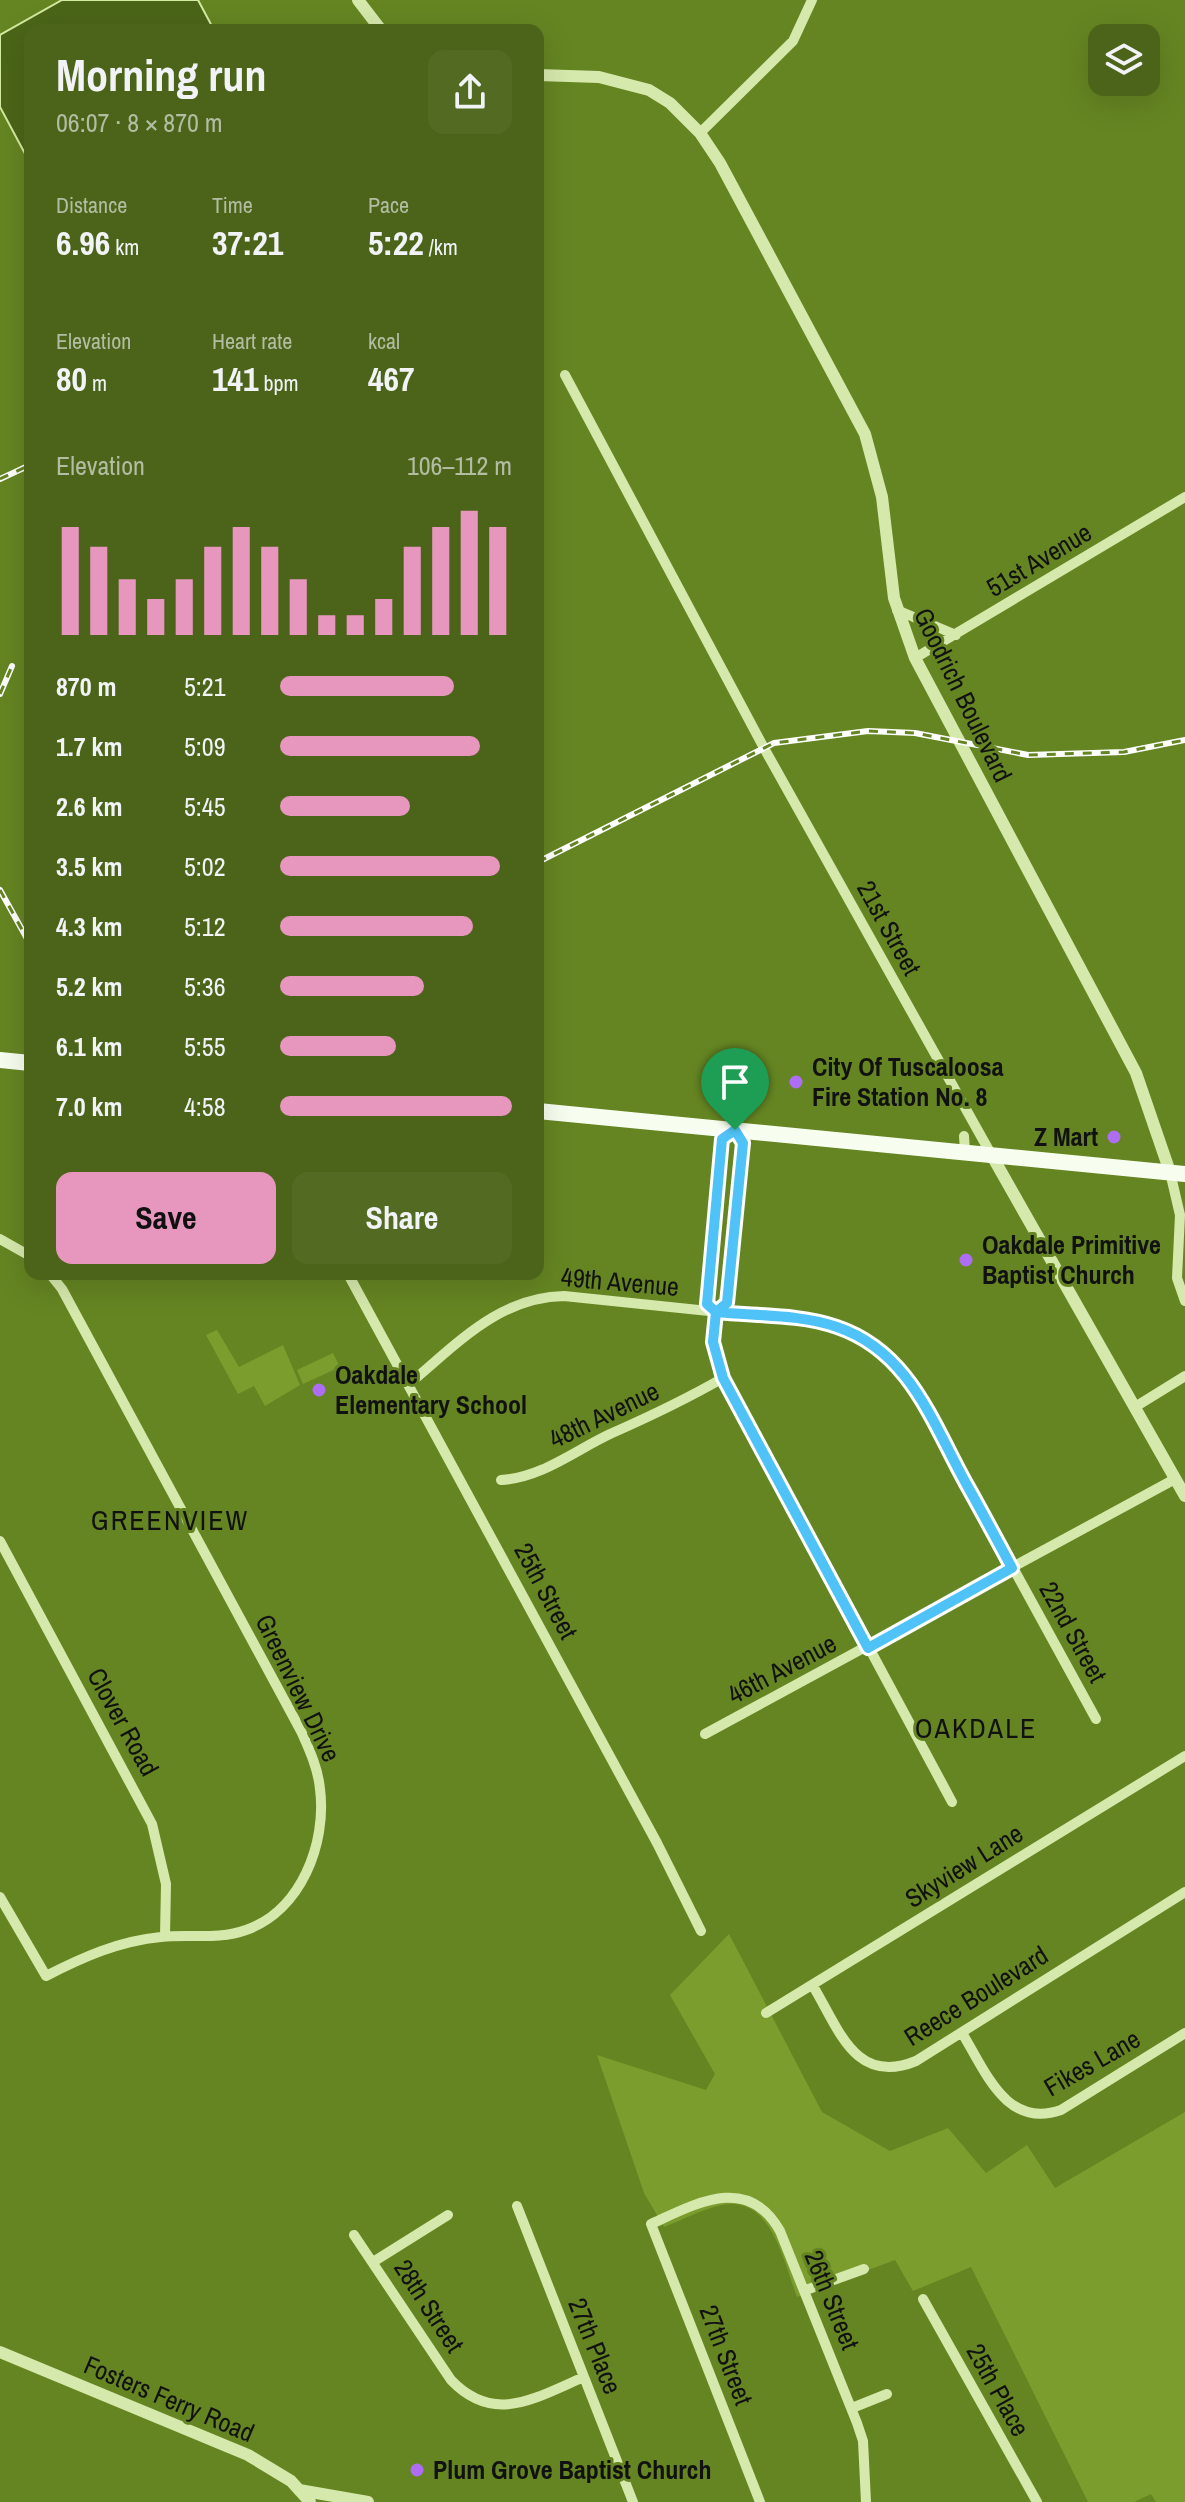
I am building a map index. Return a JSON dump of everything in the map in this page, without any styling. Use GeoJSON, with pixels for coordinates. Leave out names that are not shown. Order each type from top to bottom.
{"type":"FeatureCollection","features":[{"type":"Feature","properties":{"kind":"main road"},"geometry":{"type":"LineString","coordinates":[[0,1060],[24,1062]]}},
{"type":"Feature","properties":{"kind":"main road"},"geometry":{"type":"LineString","coordinates":[[544,1112],[735,1130],[964,1144],[991,1154],[1178,1173]]}},
{"type":"Feature","properties":{"kind":"street"},"geometry":{"type":"LineString","coordinates":[[358,0],[376,24]]}},
{"type":"Feature","properties":{"kind":"street"},"geometry":{"type":"LineString","coordinates":[[700,133],[785,50],[800,30],[812,0]]}},
{"type":"Feature","properties":{"kind":"street","name":"Goodrich Boulevard"},"geometry":{"type":"LineString","coordinates":[[544,75],[599,77],[649,90],[670,103],[700,133],[733,185],[865,434],[882,497],[889,573],[897,610],[915,658],[1136,1073],[1178,1173]]}},
{"type":"Feature","properties":{"kind":"street","name":"21st Street"},"geometry":{"type":"LineString","coordinates":[[565,375],[764,748],[1185,1496]]}},
{"type":"Feature","properties":{"kind":"street","name":"51st Avenue"},"geometry":{"type":"LineString","coordinates":[[915,658],[1185,497]]}},
{"type":"Feature","properties":{"kind":"street"},"geometry":{"type":"LineString","coordinates":[[897,610],[956,635]]}},
{"type":"Feature","properties":{"kind":"street"},"geometry":{"type":"LineString","coordinates":[[716,1312],[707,1304],[707,1289],[722,1139],[735,1130],[743,1141],[727,1303],[716,1312],[713,1342],[723,1378],[952,1802]]}},
{"type":"Feature","properties":{"kind":"street"},"geometry":{"type":"LineString","coordinates":[[1178,1173],[1177,1278],[1185,1301]]}},
{"type":"Feature","properties":{"kind":"street"},"geometry":{"type":"LineString","coordinates":[[0,1239],[24,1253]]}},
{"type":"Feature","properties":{"kind":"street","name":"Greenview Drive"},"geometry":{"type":"LineString","coordinates":[[0,1897],[46,1976],[117,1945],[165,1936],[242,1932],[264,1922],[284,1906],[299,1886],[318,1840],[321,1790],[301,1731],[70,1303],[54,1280]]}},
{"type":"Feature","properties":{"kind":"street","name":"25th Street"},"geometry":{"type":"LineString","coordinates":[[351,1280],[650,1829],[701,1931]]}},
{"type":"Feature","properties":{"kind":"street","name":"49th Avenue"},"geometry":{"type":"LineString","coordinates":[[410,1383],[491,1317],[526,1300],[564,1296],[825,1323],[861,1337],[892,1360]]}},
{"type":"Feature","properties":{"kind":"street","name":"22nd Street"},"geometry":{"type":"LineString","coordinates":[[892,1360],[909,1378],[929,1411],[1096,1719]]}},
{"type":"Feature","properties":{"kind":"street"},"geometry":{"type":"LineString","coordinates":[[1135,1407],[1185,1376]]}},
{"type":"Feature","properties":{"kind":"street","name":"48th Avenue"},"geometry":{"type":"LineString","coordinates":[[501,1480],[525,1479],[612,1433],[666,1411],[723,1378]]}},
{"type":"Feature","properties":{"kind":"street","name":"46th Avenue"},"geometry":{"type":"LineString","coordinates":[[705,1734],[1175,1479]]}},
{"type":"Feature","properties":{"kind":"street","name":"Clover Road"},"geometry":{"type":"LineString","coordinates":[[0,1541],[152,1824],[166,1884],[165,1936]]}},
{"type":"Feature","properties":{"kind":"street","name":"Skyview Lane"},"geometry":{"type":"LineString","coordinates":[[766,2013],[1185,1756]]}},
{"type":"Feature","properties":{"kind":"street","name":"Reece Boulevard"},"geometry":{"type":"LineString","coordinates":[[813,1986],[855,2055],[868,2065],[899,2068],[962,2033],[1185,1892]]}},
{"type":"Feature","properties":{"kind":"street","name":"Fikes Lane"},"geometry":{"type":"LineString","coordinates":[[962,2033],[1010,2105],[1026,2114],[1042,2116],[1061,2110],[1185,2033]]}},
{"type":"Feature","properties":{"kind":"street","name":"26th Street"},"geometry":{"type":"LineString","coordinates":[[651,2224],[719,2198],[744,2199],[766,2211],[780,2231],[806,2290],[852,2408],[863,2441],[866,2502]]}},
{"type":"Feature","properties":{"kind":"street","name":"27th Place"},"geometry":{"type":"LineString","coordinates":[[517,2206],[633,2502]]}},
{"type":"Feature","properties":{"kind":"street"},"geometry":{"type":"LineString","coordinates":[[373,2262],[448,2215]]}},
{"type":"Feature","properties":{"kind":"street","name":"27th Street"},"geometry":{"type":"LineString","coordinates":[[651,2224],[760,2502]]}},
{"type":"Feature","properties":{"kind":"street","name":"28th Street"},"geometry":{"type":"LineString","coordinates":[[354,2235],[451,2380],[470,2398],[482,2404],[508,2405],[584,2377]]}},
{"type":"Feature","properties":{"kind":"street"},"geometry":{"type":"LineString","coordinates":[[806,2290],[864,2269]]}},
{"type":"Feature","properties":{"kind":"street","name":"25th Place"},"geometry":{"type":"LineString","coordinates":[[923,2299],[1037,2502]]}},
{"type":"Feature","properties":{"kind":"street","name":"Fosters Ferry Road"},"geometry":{"type":"LineString","coordinates":[[0,2352],[237,2450],[270,2467],[310,2502]]}},
{"type":"Feature","properties":{"kind":"street"},"geometry":{"type":"LineString","coordinates":[[852,2408],[887,2394]]}},
{"type":"Feature","properties":{"kind":"street"},"geometry":{"type":"LineString","coordinates":[[299,2490],[342,2500],[368,2502]]}},
{"type":"Feature","properties":{"kind":"shaded area"},"geometry":{"type":"Polygon","coordinates":[[[62,0],[198,0],[211,24],[24,24],[24,152],[0,107],[0,35],[62,0]]]}},
{"type":"Feature","properties":{"kind":"shaded area"},"geometry":{"type":"Polygon","coordinates":[[[217,1330],[239,1367],[283,1345],[300,1385],[265,1406],[254,1386],[238,1394],[206,1335],[217,1330]]]}},
{"type":"Feature","properties":{"kind":"shaded area"},"geometry":{"type":"Polygon","coordinates":[[[333,1353],[340,1367],[303,1384],[297,1370],[333,1353]]]}},
{"type":"Feature","properties":{"kind":"shaded area"},"geometry":{"type":"Polygon","coordinates":[[[729,1934],[822,2112],[890,2151],[948,2128],[986,2173],[1027,2145],[1055,2188],[1185,2112],[1185,2502],[1156,2502],[1151,2494],[1134,2502],[1088,2502],[971,2267],[913,2291],[895,2260],[797,2297],[773,2234],[753,2210],[739,2205],[722,2205],[664,2227],[644,2193],[597,2055],[706,2090],[715,2074],[670,1995],[729,1934]]]}},
{"type":"Feature","properties":{"kind":"railway"},"geometry":{"type":"LineString","coordinates":[[0,479],[24,468]]}},
{"type":"Feature","properties":{"kind":"railway"},"geometry":{"type":"LineString","coordinates":[[0,694],[12,666]]}},
{"type":"Feature","properties":{"kind":"railway"},"geometry":{"type":"LineString","coordinates":[[544,859],[774,743],[868,731],[915,733],[1028,755],[1124,752],[1185,740]]}},
{"type":"Feature","properties":{"kind":"railway"},"geometry":{"type":"LineString","coordinates":[[0,890],[24,933]]}},
{"type":"Feature","properties":{"kind":"place","name":"City Of Tuscaloosa Fire Station No. 8"},"geometry":{"type":"Point","coordinates":[796,1082]}},
{"type":"Feature","properties":{"kind":"place","name":"Z Mart"},"geometry":{"type":"Point","coordinates":[1114,1137]}},
{"type":"Feature","properties":{"kind":"place","name":"Oakdale Primitive Baptist Church"},"geometry":{"type":"Point","coordinates":[966,1260]}},
{"type":"Feature","properties":{"kind":"place","name":"Oakdale Elementary School"},"geometry":{"type":"Point","coordinates":[319,1390]}},
{"type":"Feature","properties":{"kind":"place","name":"Plum Grove Baptist Church"},"geometry":{"type":"Point","coordinates":[417,2470]}},
{"type":"Feature","properties":{"kind":"district","name":"GREENVIEW"},"geometry":{"type":"Point","coordinates":[170,1520]}},
{"type":"Feature","properties":{"kind":"district","name":"OAKDALE"},"geometry":{"type":"Point","coordinates":[976,1728]}},
{"type":"Feature","properties":{"kind":"route"},"geometry":{"type":"LineString","coordinates":[[735,1130],[722,1139],[707,1304],[716,1312],[825,1323],[861,1337],[883,1351],[909,1378],[929,1411],[1012,1568],[868,1648],[733,1401],[714,1355],[716,1312],[727,1303],[743,1143],[735,1130]]}}]}
